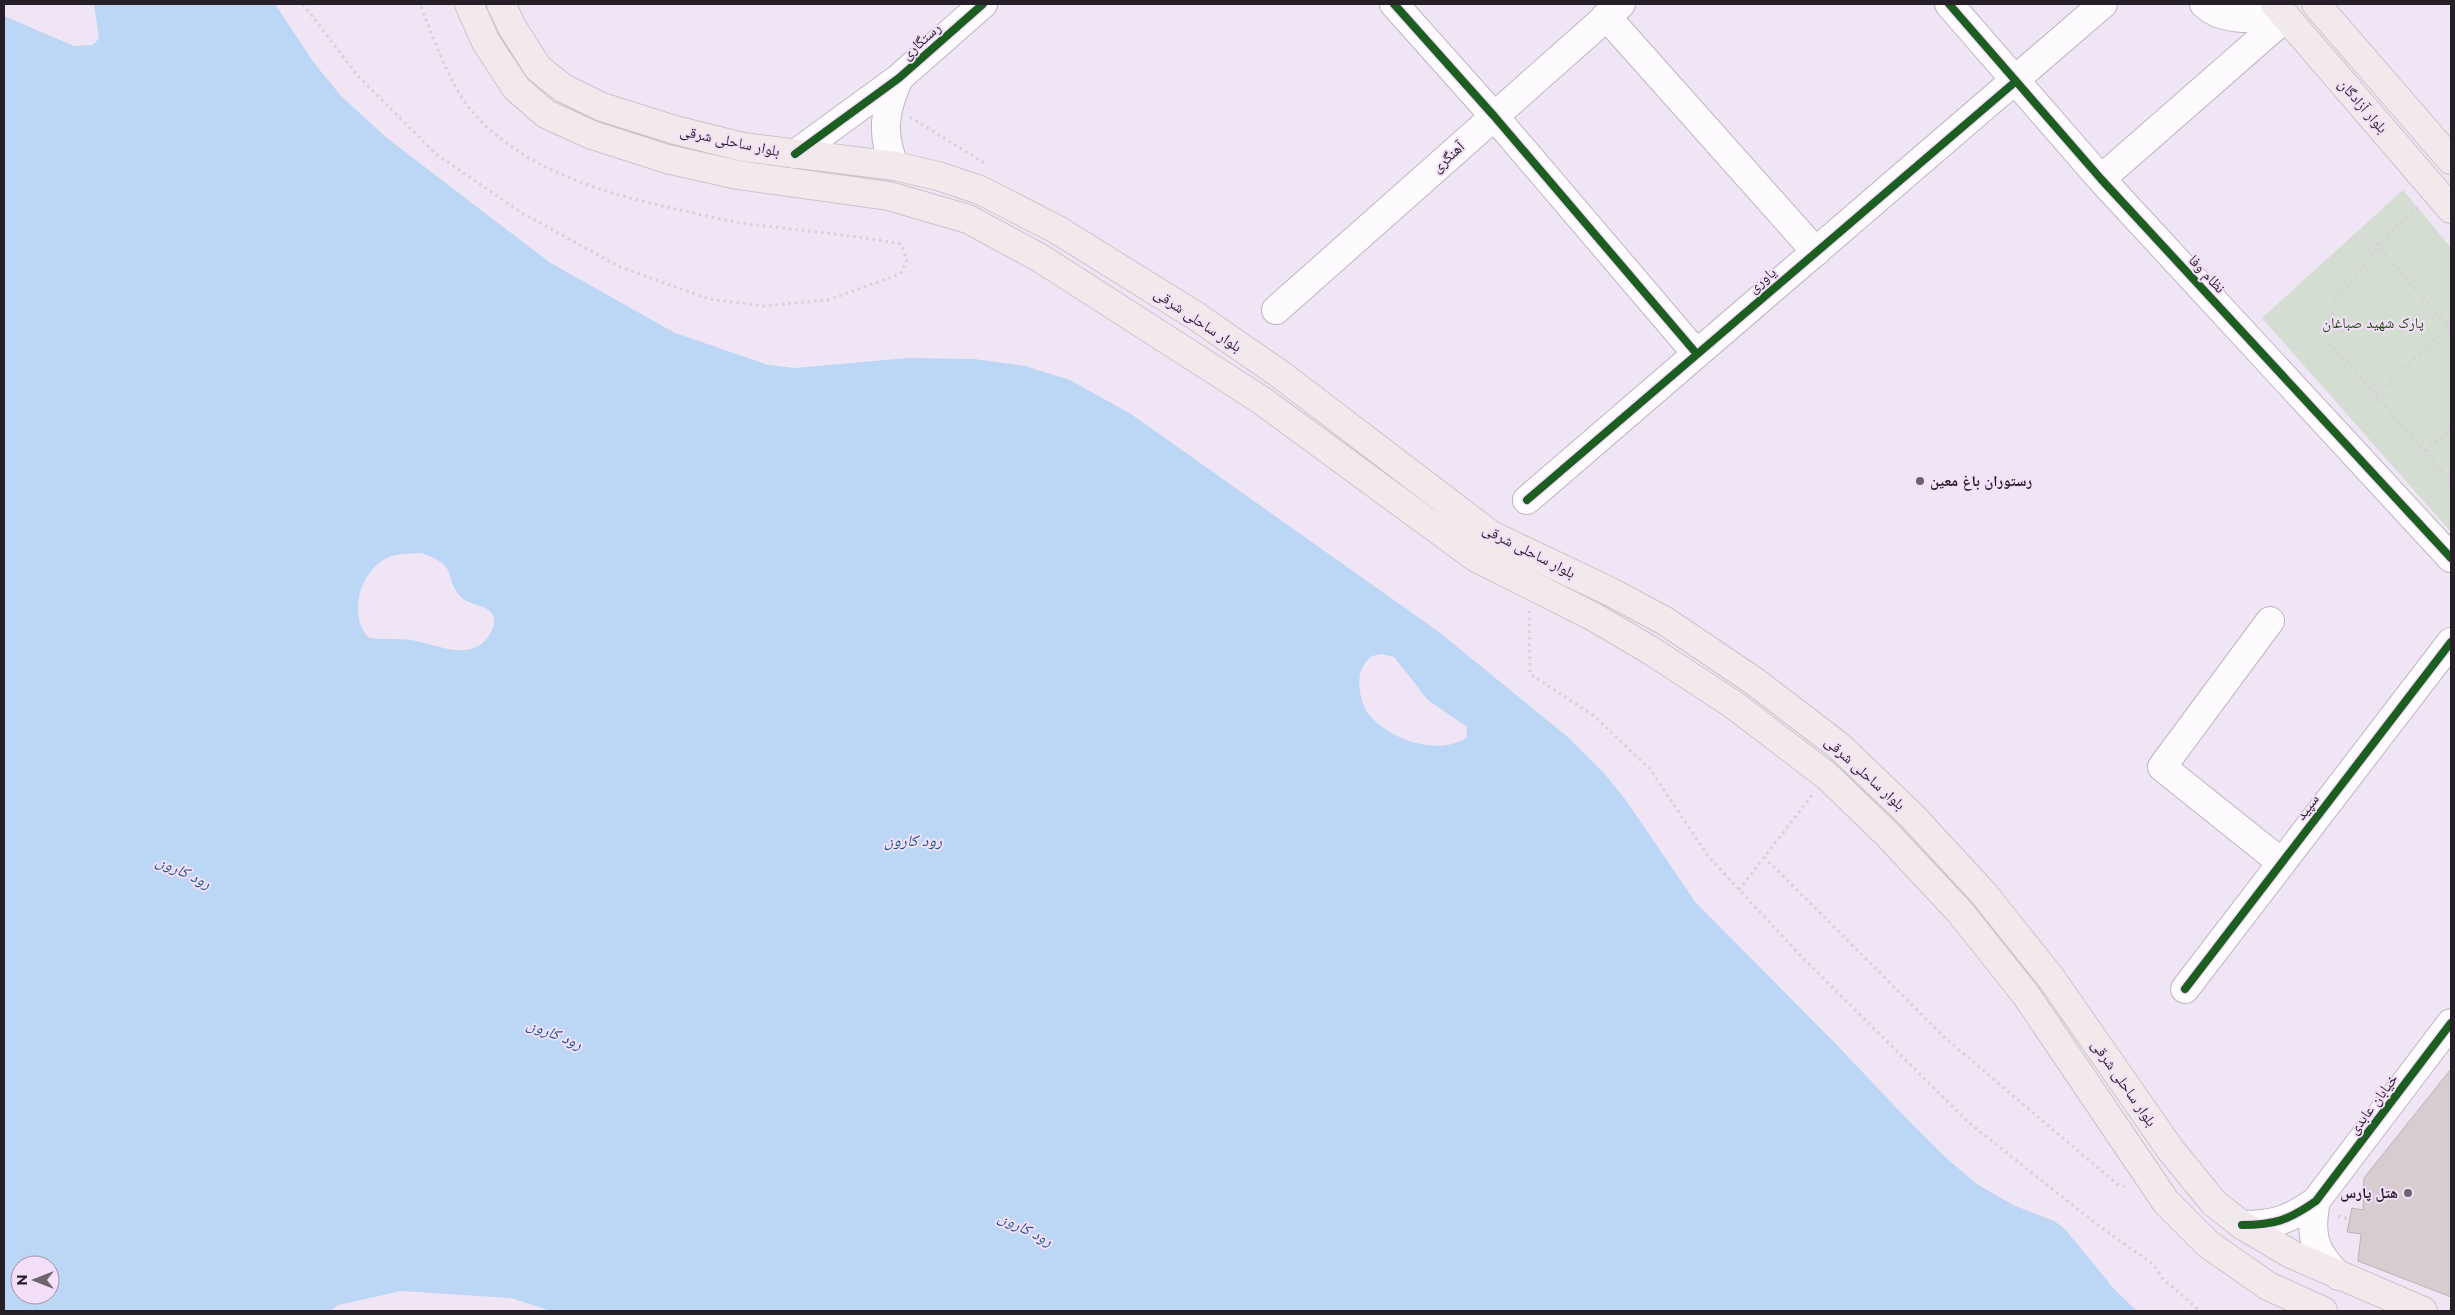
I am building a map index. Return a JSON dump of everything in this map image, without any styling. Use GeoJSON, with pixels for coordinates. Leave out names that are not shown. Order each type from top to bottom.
{"type":"FeatureCollection","features":[{"type":"Feature","properties":{"kind":"main road","name":"بلوار ساحلی شرقی"},"geometry":{"type":"LineString","coordinates":[[468,4],[486,42],[516,88],[546,114],[592,136],[667,159],[738,175],[889,196],[968,219],[1040,258],[1261,400],[1475,557],[1497,570],[1594,617],[1650,650],[1734,705],[1827,776],[1887,834],[1960,912],[2026,995],[2166,1202],[2208,1244],[2268,1286],[2323,1311]]}},
{"type":"Feature","properties":{"kind":"main road","name":"بلوار ساحلی شرقی"},"geometry":{"type":"LineString","coordinates":[[501,4],[512,27],[538,68],[563,88],[602,107],[675,130],[743,146],[895,166],[980,190],[1056,229],[1196,316],[1281,375],[1491,535],[1611,592],[1665,621],[1754,681],[1839,746],[1912,816],[1984,894],[2051,978],[2170,1149],[2214,1203],[2242,1225],[2291,1254],[2338,1276],[2423,1311]]}},
{"type":"Feature","properties":{"kind":"main road"},"geometry":{"type":"LineString","coordinates":[[2316,4],[2451,160]]}},
{"type":"Feature","properties":{"kind":"main road","name":"بلوار آزادگان"},"geometry":{"type":"LineString","coordinates":[[2280,11],[2444,200]]}},
{"type":"Feature","properties":{"kind":"main road"},"geometry":{"type":"LineString","coordinates":[[1497,570],[1511,545]]}},
{"type":"Feature","properties":{"kind":"street","name":"رستگاری"},"geometry":{"type":"LineString","coordinates":[[795,154],[899,78],[982,4]]}},
{"type":"Feature","properties":{"kind":"street"},"geometry":{"type":"LineString","coordinates":[[1394,4],[1494,116],[1696,353]]}},
{"type":"Feature","properties":{"kind":"street","name":"نظام وفا"},"geometry":{"type":"LineString","coordinates":[[1949,4],[2014,82],[2101,179],[2451,558]]}},
{"type":"Feature","properties":{"kind":"street","name":"یاوری"},"geometry":{"type":"LineString","coordinates":[[1527,500],[2103,4]]}},
{"type":"Feature","properties":{"kind":"street"},"geometry":{"type":"LineString","coordinates":[[2204,4],[2213,12],[2250,18],[2280,11]]}},
{"type":"Feature","properties":{"kind":"street"},"geometry":{"type":"LineString","coordinates":[[1613,10],[1816,252]]}},
{"type":"Feature","properties":{"kind":"street","name":"آهنگری"},"geometry":{"type":"LineString","coordinates":[[1276,310],[1613,10]]}},
{"type":"Feature","properties":{"kind":"street"},"geometry":{"type":"LineString","coordinates":[[2101,179],[2280,11]]}},
{"type":"Feature","properties":{"kind":"street"},"geometry":{"type":"LineString","coordinates":[[895,166],[890,154],[885,128],[888,103],[899,78]]}},
{"type":"Feature","properties":{"kind":"street"},"geometry":{"type":"LineString","coordinates":[[2270,621],[2162,767],[2282,863]]}},
{"type":"Feature","properties":{"kind":"street","name":"سپید"},"geometry":{"type":"LineString","coordinates":[[2185,989],[2451,642]]}},
{"type":"Feature","properties":{"kind":"street","name":"خیابان عابدی"},"geometry":{"type":"LineString","coordinates":[[2316,1201],[2451,1023]]}},
{"type":"Feature","properties":{"kind":"street"},"geometry":{"type":"LineString","coordinates":[[2242,1225],[2269,1225],[2294,1217],[2316,1201]]}},
{"type":"Feature","properties":{"kind":"street"},"geometry":{"type":"LineString","coordinates":[[2316,1201],[2312,1222],[2315,1242],[2324,1261],[2338,1276]]}},
{"type":"Feature","properties":{"kind":"path"},"geometry":{"type":"LineString","coordinates":[[303,4],[357,75],[436,154],[522,213],[620,267],[709,299],[764,306],[828,300],[900,274],[907,260],[901,244],[868,238],[738,222],[632,199],[559,174],[508,145],[474,114],[448,72],[420,4]]}},
{"type":"Feature","properties":{"kind":"path"},"geometry":{"type":"LineString","coordinates":[[2444,200],[2390,232],[2334,303],[2328,343],[2451,482]]}},
{"type":"Feature","properties":{"kind":"path"},"geometry":{"type":"LineString","coordinates":[[2367,234],[2451,330]]}},
{"type":"Feature","properties":{"kind":"path"},"geometry":{"type":"LineString","coordinates":[[2376,395],[2448,326]]}},
{"type":"Feature","properties":{"kind":"path"},"geometry":{"type":"LineString","coordinates":[[2425,451],[2451,428]]}},
{"type":"Feature","properties":{"kind":"path"},"geometry":{"type":"LineString","coordinates":[[1529,585],[1530,674],[1593,715],[1650,770],[1708,856],[1797,952],[1968,1122],[2099,1226],[2153,1264],[2162,1278],[2200,1311]]}},
{"type":"Feature","properties":{"kind":"path"},"geometry":{"type":"LineString","coordinates":[[1739,890],[1827,776]]}},
{"type":"Feature","properties":{"kind":"path"},"geometry":{"type":"LineString","coordinates":[[1764,857],[1944,1037],[2117,1184],[2166,1202]]}},
{"type":"Feature","properties":{"kind":"green space","name":"پارک شهید صباغان"},"geometry":{"type":"Polygon","coordinates":[[[2403,190],[2451,248],[2451,532],[2262,318],[2403,190]]]}},
{"type":"Feature","properties":{"kind":"water","name":"رود کارون"},"geometry":{"type":"Polygon","coordinates":[[[94,4],[275,4],[314,63],[342,97],[387,138],[549,262],[675,333],[768,365],[795,368],[908,358],[974,359],[1025,366],[1070,380],[1131,414],[1439,632],[1569,738],[1603,772],[1625,799],[1696,903],[1834,1042],[1905,1117],[1945,1157],[1977,1184],[2013,1205],[2054,1221],[2065,1229],[2114,1289],[2137,1311],[551,1311],[511,1298],[401,1291],[338,1305],[330,1311],[4,1311],[4,16],[74,46],[92,45],[99,39],[94,4]],[[421,553],[402,554],[387,558],[375,567],[362,586],[358,608],[359,619],[369,638],[411,640],[454,650],[475,648],[484,642],[493,628],[494,618],[492,614],[486,608],[462,598],[452,584],[446,568],[434,558],[421,553]],[[1382,654],[1372,656],[1365,662],[1360,678],[1359,686],[1363,703],[1371,717],[1391,733],[1416,743],[1442,746],[1466,738],[1467,727],[1428,700],[1394,657],[1382,654]]]}},
{"type":"Feature","properties":{"kind":"building","name":"هتل پارس"},"geometry":{"type":"Polygon","coordinates":[[[2451,1069],[2451,1297],[2358,1261],[2361,1234],[2347,1232],[2352,1208],[2363,1210],[2364,1178],[2451,1069]]]}},
{"type":"Feature","properties":{"kind":"cycle path"},"geometry":{"type":"LineString","coordinates":[[795,154],[899,78],[983,4]]}},
{"type":"Feature","properties":{"kind":"cycle path"},"geometry":{"type":"LineString","coordinates":[[1394,4],[1494,116],[1696,353]]}},
{"type":"Feature","properties":{"kind":"cycle path"},"geometry":{"type":"LineString","coordinates":[[1949,4],[2101,179],[2451,558]]}},
{"type":"Feature","properties":{"kind":"cycle path"},"geometry":{"type":"LineString","coordinates":[[1527,500],[2015,82]]}},
{"type":"Feature","properties":{"kind":"cycle path"},"geometry":{"type":"LineString","coordinates":[[2185,989],[2451,642]]}},
{"type":"Feature","properties":{"kind":"cycle path"},"geometry":{"type":"LineString","coordinates":[[2242,1225],[2264,1224],[2281,1220],[2298,1213],[2316,1201],[2451,1023]]}},
{"type":"Feature","properties":{"kind":"place","name":"رستوران باغ معین"},"geometry":{"type":"Point","coordinates":[1920,481]}},
{"type":"Feature","properties":{"kind":"place","name":"هتل پارس"},"geometry":{"type":"Point","coordinates":[2408,1193]}}]}
